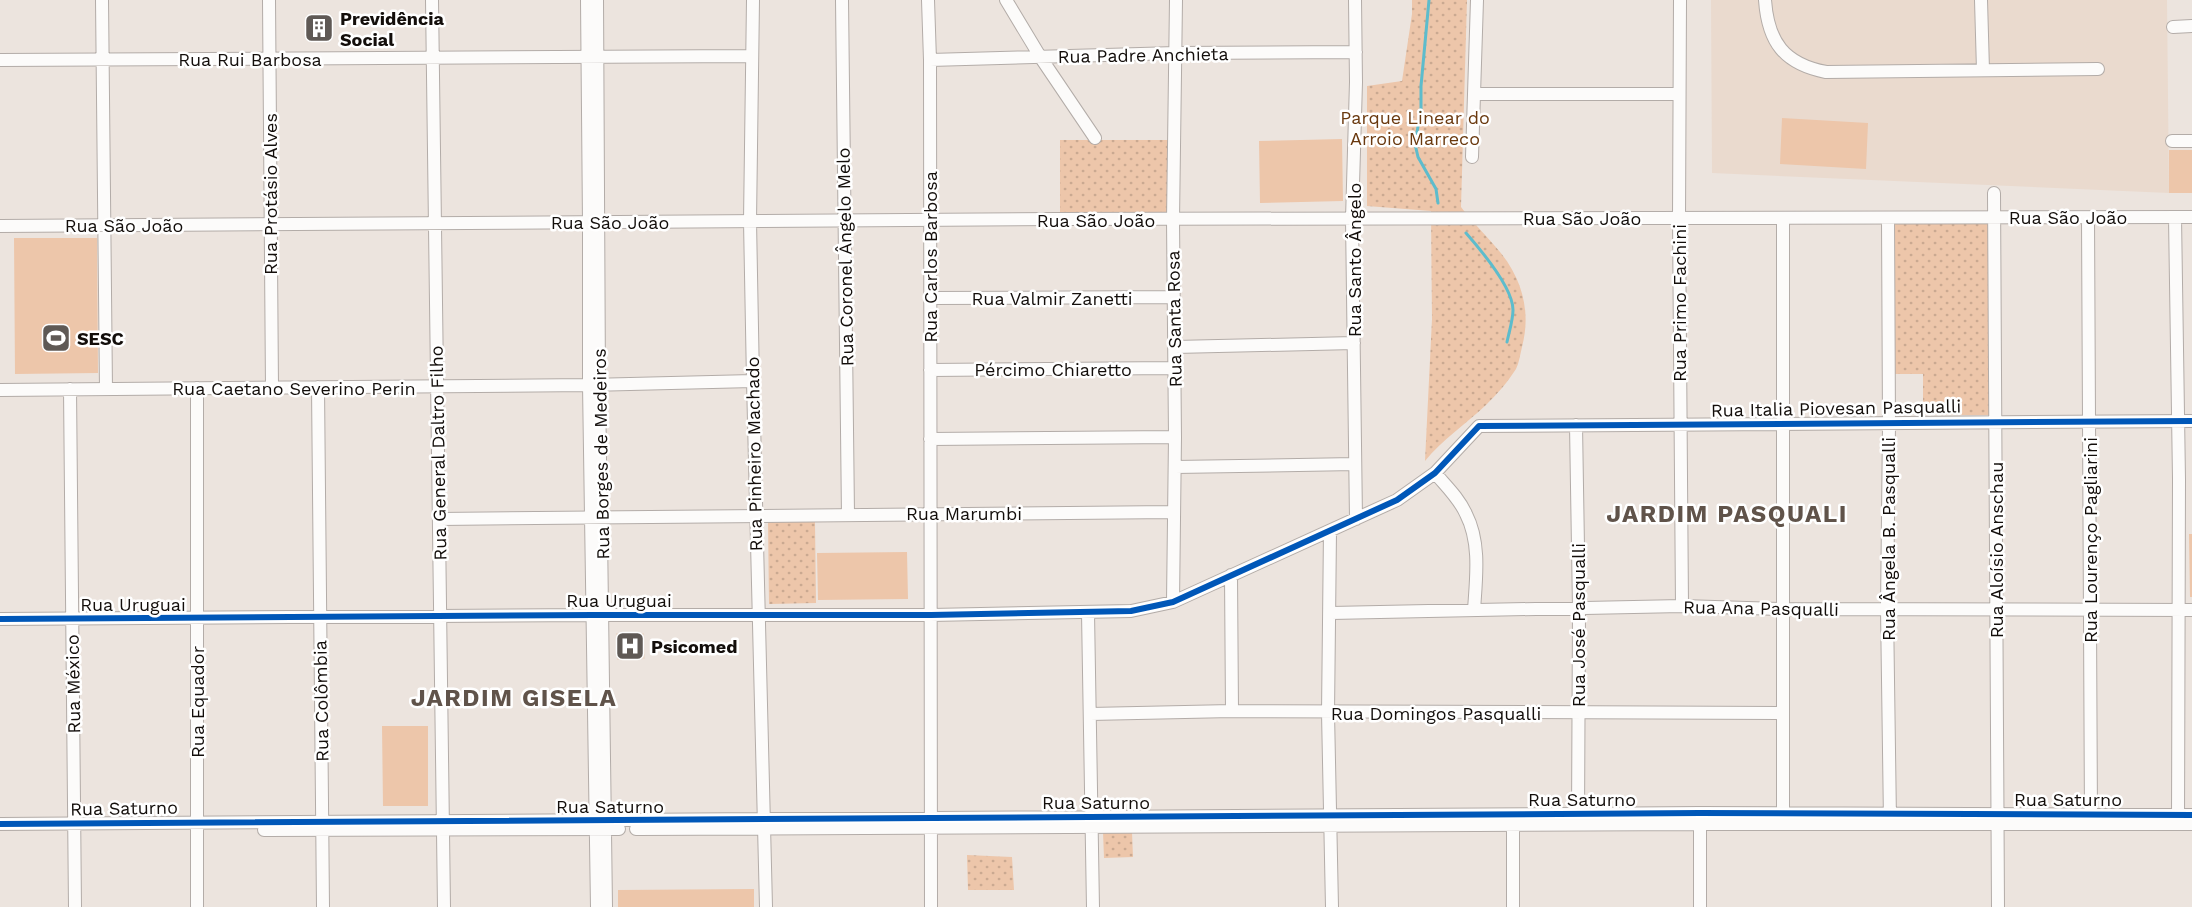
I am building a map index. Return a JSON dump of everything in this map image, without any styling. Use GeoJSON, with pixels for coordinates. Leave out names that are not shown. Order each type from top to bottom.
{"type":"FeatureCollection","features":[{"type":"Feature","properties":{"kind":"street"},"geometry":{"type":"LineString","coordinates":[[102,0],[106,389]]}},
{"type":"Feature","properties":{"kind":"street","name":"Rua Protásio Alves"},"geometry":{"type":"LineString","coordinates":[[269,0],[272,388]]}},
{"type":"Feature","properties":{"kind":"street","name":"Rua General Daltro Filho"},"geometry":{"type":"LineString","coordinates":[[432,0],[444,907]]}},
{"type":"Feature","properties":{"kind":"street"},"geometry":{"type":"LineString","coordinates":[[587,0],[593,57]]}},
{"type":"Feature","properties":{"kind":"street","name":"Rua Borges de Medeiros"},"geometry":{"type":"LineString","coordinates":[[597,0],[593,57],[594,385],[601,825],[606,907]]}},
{"type":"Feature","properties":{"kind":"street","name":"Rua Pinheiro Machado"},"geometry":{"type":"LineString","coordinates":[[753,0],[750,221],[755,517],[766,907]]}},
{"type":"Feature","properties":{"kind":"street","name":"Rua Coronel Ângelo Melo"},"geometry":{"type":"LineString","coordinates":[[842,0],[848,515]]}},
{"type":"Feature","properties":{"kind":"street","name":"Rua Carlos Barbosa"},"geometry":{"type":"LineString","coordinates":[[928,0],[930,60],[931,907]]}},
{"type":"Feature","properties":{"kind":"street"},"geometry":{"type":"LineString","coordinates":[[1006,0],[1041,58],[1095,138]]}},
{"type":"Feature","properties":{"kind":"street","name":"Rua Santa Rosa"},"geometry":{"type":"LineString","coordinates":[[1173,602],[1175,347],[1173,220],[1176,0]]}},
{"type":"Feature","properties":{"kind":"street","name":"Rua Santo Ângelo"},"geometry":{"type":"LineString","coordinates":[[1355,0],[1352,219],[1356,519]]}},
{"type":"Feature","properties":{"kind":"street"},"geometry":{"type":"LineString","coordinates":[[1472,157],[1477,0]]}},
{"type":"Feature","properties":{"kind":"street","name":"Rua Primo Fachini"},"geometry":{"type":"LineString","coordinates":[[1680,0],[1682,606]]}},
{"type":"Feature","properties":{"kind":"street"},"geometry":{"type":"LineString","coordinates":[[1765,0],[1766,15],[1772,37],[1783,52],[1809,69],[1826,72],[2098,69]]}},
{"type":"Feature","properties":{"kind":"street"},"geometry":{"type":"LineString","coordinates":[[1981,0],[1983,70]]}},
{"type":"Feature","properties":{"kind":"street"},"geometry":{"type":"LineString","coordinates":[[2173,27],[2192,26]]}},
{"type":"Feature","properties":{"kind":"street","name":"Rua Padre Anchieta"},"geometry":{"type":"LineString","coordinates":[[930,60],[1176,53],[1356,52]]}},
{"type":"Feature","properties":{"kind":"street","name":"Rua Rui Barbosa"},"geometry":{"type":"LineString","coordinates":[[0,60],[751,56]]}},
{"type":"Feature","properties":{"kind":"street"},"geometry":{"type":"LineString","coordinates":[[1474,94],[1679,94]]}},
{"type":"Feature","properties":{"kind":"street"},"geometry":{"type":"LineString","coordinates":[[2172,141],[2192,141]]}},
{"type":"Feature","properties":{"kind":"street","name":"Rua Aloísio Anschau"},"geometry":{"type":"LineString","coordinates":[[1994,193],[1998,907]]}},
{"type":"Feature","properties":{"kind":"street"},"geometry":{"type":"LineString","coordinates":[[2175,217],[2178,820]]}},
{"type":"Feature","properties":{"kind":"street","name":"Rua São João"},"geometry":{"type":"LineString","coordinates":[[0,226],[930,220],[2192,217]]}},
{"type":"Feature","properties":{"kind":"street","name":"Rua Ângela B. Pasqualli"},"geometry":{"type":"LineString","coordinates":[[1888,218],[1887,609],[1890,820]]}},
{"type":"Feature","properties":{"kind":"street","name":"Rua Lourenço Pagliarini"},"geometry":{"type":"LineString","coordinates":[[2088,218],[2091,820]]}},
{"type":"Feature","properties":{"kind":"street"},"geometry":{"type":"LineString","coordinates":[[1783,219],[1783,819]]}},
{"type":"Feature","properties":{"kind":"street","name":"Rua Valmir Zanetti"},"geometry":{"type":"LineString","coordinates":[[930,298],[1174,297]]}},
{"type":"Feature","properties":{"kind":"street"},"geometry":{"type":"LineString","coordinates":[[1175,347],[1354,343]]}},
{"type":"Feature","properties":{"kind":"street","name":"Pércimo Chiaretto"},"geometry":{"type":"LineString","coordinates":[[930,370],[1174,368]]}},
{"type":"Feature","properties":{"kind":"street","name":"Rua Caetano Severino Perin"},"geometry":{"type":"LineString","coordinates":[[0,390],[594,385],[753,381]]}},
{"type":"Feature","properties":{"kind":"street","name":"Rua Colômbia"},"geometry":{"type":"LineString","coordinates":[[318,387],[323,907]]}},
{"type":"Feature","properties":{"kind":"street","name":"Rua Equador"},"geometry":{"type":"LineString","coordinates":[[197,388],[197,907]]}},
{"type":"Feature","properties":{"kind":"street","name":"Rua México"},"geometry":{"type":"LineString","coordinates":[[70,389],[75,907]]}},
{"type":"Feature","properties":{"kind":"street","name":"Rua Italia Piovesan Pasqualli"},"geometry":{"type":"LineString","coordinates":[[1479,426],[2192,421]]}},
{"type":"Feature","properties":{"kind":"street","name":"Rua José Pasqualli"},"geometry":{"type":"LineString","coordinates":[[1576,425],[1579,609],[1578,819]]}},
{"type":"Feature","properties":{"kind":"street","name":"Rua Uruguai"},"geometry":{"type":"LineString","coordinates":[[0,619],[931,615],[1131,611],[1173,602],[1396,500],[1435,473],[1479,426]]}},
{"type":"Feature","properties":{"kind":"street"},"geometry":{"type":"LineString","coordinates":[[930,439],[1175,437]]}},
{"type":"Feature","properties":{"kind":"street"},"geometry":{"type":"LineString","coordinates":[[1175,467],[1355,464]]}},
{"type":"Feature","properties":{"kind":"street"},"geometry":{"type":"LineString","coordinates":[[1435,473],[1461,506],[1473,531],[1476,560],[1474,610]]}},
{"type":"Feature","properties":{"kind":"street","name":"Rua Marumbi"},"geometry":{"type":"LineString","coordinates":[[439,519],[1173,512]]}},
{"type":"Feature","properties":{"kind":"street"},"geometry":{"type":"LineString","coordinates":[[1330,531],[1331,613],[1328,713],[1332,907]]}},
{"type":"Feature","properties":{"kind":"street"},"geometry":{"type":"LineString","coordinates":[[1231,575],[1232,711]]}},
{"type":"Feature","properties":{"kind":"street","name":"Rua Ana Pasqualli"},"geometry":{"type":"LineString","coordinates":[[1331,613],[1682,606],[1782,609],[2192,610]]}},
{"type":"Feature","properties":{"kind":"street"},"geometry":{"type":"LineString","coordinates":[[1088,613],[1094,907]]}},
{"type":"Feature","properties":{"kind":"street","name":"Rua Domingos Pasqualli"},"geometry":{"type":"LineString","coordinates":[[1090,714],[1232,711],[1783,713]]}},
{"type":"Feature","properties":{"kind":"street","name":"Rua Saturno"},"geometry":{"type":"LineString","coordinates":[[2178,820],[2192,815]]}},
{"type":"Feature","properties":{"kind":"street","name":"Rua Saturno"},"geometry":{"type":"LineString","coordinates":[[0,825],[74,827],[443,826],[1578,819],[2178,820],[2192,824]]}},
{"type":"Feature","properties":{"kind":"street"},"geometry":{"type":"LineString","coordinates":[[1700,819],[1700,907]]}},
{"type":"Feature","properties":{"kind":"street"},"geometry":{"type":"LineString","coordinates":[[1512,907],[1513,820]]}},
{"type":"Feature","properties":{"kind":"street","name":"Rua Borges de Medeiros"},"geometry":{"type":"LineString","coordinates":[[597,907],[601,825]]}},
{"type":"Feature","properties":{"kind":"street","name":"Rua Saturno"},"geometry":{"type":"LineString","coordinates":[[0,832],[74,827]]}},
{"type":"Feature","properties":{"kind":"shaded area"},"geometry":{"type":"Polygon","coordinates":[[[1711,0],[2167,0],[2169,193],[1712,173],[1711,0]]]}},
{"type":"Feature","properties":{"kind":"shaded area","name":"Psicomed"},"geometry":{"type":"Polygon","coordinates":[[[616,633],[644,633],[645,659],[617,660],[616,633]]]}},
{"type":"Feature","properties":{"kind":"green space","name":"Parque Linear do Arroio Marreco"},"geometry":{"type":"Polygon","coordinates":[[[1412,0],[1467,0],[1461,207],[1508,263],[1523,297],[1526,322],[1519,362],[1509,379],[1486,405],[1446,439],[1425,461],[1432,319],[1431,211],[1367,206],[1367,86],[1402,81],[1412,0]]]}},
{"type":"Feature","properties":{"kind":"green space"},"geometry":{"type":"Polygon","coordinates":[[[1782,118],[1868,123],[1866,169],[1780,164],[1782,118]]]}},
{"type":"Feature","properties":{"kind":"green space"},"geometry":{"type":"Polygon","coordinates":[[[1342,139],[1343,201],[1260,203],[1259,141],[1342,139]]]}},
{"type":"Feature","properties":{"kind":"green space"},"geometry":{"type":"Polygon","coordinates":[[[1060,140],[1171,140],[1171,213],[1060,214],[1060,140]]]}},
{"type":"Feature","properties":{"kind":"green space"},"geometry":{"type":"Polygon","coordinates":[[[2169,150],[2192,150],[2192,193],[2169,193],[2169,150]]]}},
{"type":"Feature","properties":{"kind":"green space"},"geometry":{"type":"Polygon","coordinates":[[[1990,222],[1990,415],[1923,415],[1923,374],[1895,374],[1894,223],[1990,222]]]}},
{"type":"Feature","properties":{"kind":"green space","name":"SESC"},"geometry":{"type":"Polygon","coordinates":[[[14,238],[97,238],[98,373],[15,374],[14,238]]]}},
{"type":"Feature","properties":{"kind":"green space"},"geometry":{"type":"Polygon","coordinates":[[[768,522],[815,522],[816,603],[769,604],[768,522]]]}},
{"type":"Feature","properties":{"kind":"green space"},"geometry":{"type":"Polygon","coordinates":[[[2189,534],[2192,534],[2192,597],[2190,597],[2189,534]]]}},
{"type":"Feature","properties":{"kind":"green space"},"geometry":{"type":"Polygon","coordinates":[[[907,552],[908,599],[818,600],[817,553],[907,552]]]}},
{"type":"Feature","properties":{"kind":"green space"},"geometry":{"type":"Polygon","coordinates":[[[382,726],[428,726],[428,806],[383,806],[382,726]]]}},
{"type":"Feature","properties":{"kind":"green space"},"geometry":{"type":"Polygon","coordinates":[[[1103,832],[1132,832],[1133,857],[1104,858],[1103,832]]]}},
{"type":"Feature","properties":{"kind":"green space"},"geometry":{"type":"Polygon","coordinates":[[[967,855],[1012,857],[1014,890],[968,890],[967,855]]]}},
{"type":"Feature","properties":{"kind":"green space"},"geometry":{"type":"Polygon","coordinates":[[[754,889],[754,907],[618,907],[618,890],[754,889]]]}},
{"type":"Feature","properties":{"kind":"waterway"},"geometry":{"type":"LineString","coordinates":[[1429,0],[1421,109],[1415,144],[1418,157],[1436,189],[1438,203]]}},
{"type":"Feature","properties":{"kind":"waterway"},"geometry":{"type":"LineString","coordinates":[[1466,233],[1495,269],[1512,301],[1513,314],[1507,342]]}},
{"type":"Feature","properties":{"kind":"cycle path"},"geometry":{"type":"LineString","coordinates":[[0,619],[931,615],[1131,611],[1173,602],[1397,500],[1435,473],[1479,426],[2192,421]]}},
{"type":"Feature","properties":{"kind":"cycle path"},"geometry":{"type":"LineString","coordinates":[[0,824],[1700,813],[2192,815]]}},
{"type":"Feature","properties":{"kind":"place","name":"Previdência Social"},"geometry":{"type":"Point","coordinates":[319,28]}},
{"type":"Feature","properties":{"kind":"place","name":"SESC"},"geometry":{"type":"Point","coordinates":[56,338]}},
{"type":"Feature","properties":{"kind":"place","name":"Psicomed"},"geometry":{"type":"Point","coordinates":[630,646]}},
{"type":"Feature","properties":{"kind":"district","name":"JARDIM PASQUALI"},"geometry":{"type":"Point","coordinates":[1727,514]}},
{"type":"Feature","properties":{"kind":"district","name":"JARDIM GISELA"},"geometry":{"type":"Point","coordinates":[514,698]}}]}
